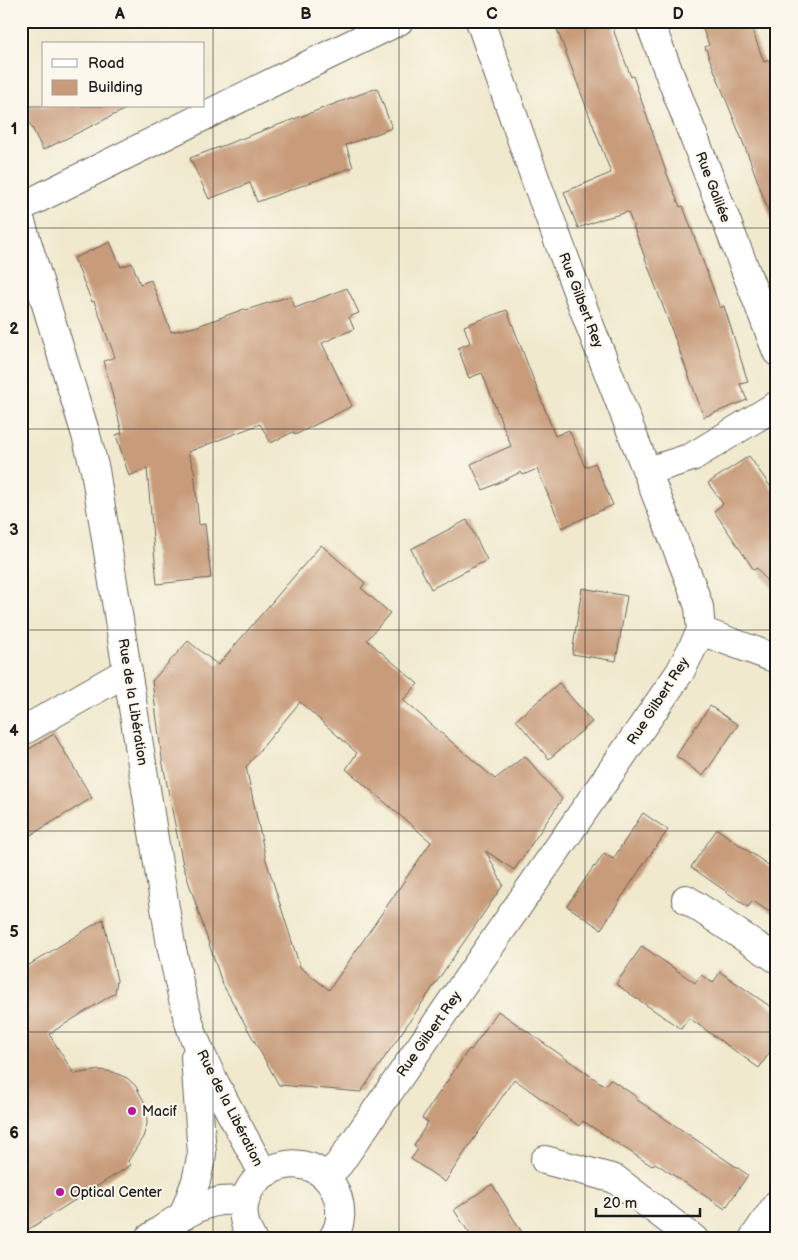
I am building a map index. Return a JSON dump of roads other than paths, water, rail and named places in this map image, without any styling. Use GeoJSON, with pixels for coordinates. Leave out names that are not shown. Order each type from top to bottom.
{"type":"FeatureCollection","features":[{"type":"Feature","properties":{"kind":"street"},"geometry":{"type":"LineString","coordinates":[[21,207],[399,21]]}},
{"type":"Feature","properties":{"kind":"street","name":"Rue Gilbert Rey"},"geometry":{"type":"LineString","coordinates":[[326,1177],[339,1164],[680,672],[701,631],[699,607],[668,529],[648,471],[590,326],[536,181],[480,21]]}},
{"type":"Feature","properties":{"kind":"street","name":"Rue Galilée"},"geometry":{"type":"LineString","coordinates":[[649,21],[777,352]]}},
{"type":"Feature","properties":{"kind":"street","name":"Rue de la Libération"},"geometry":{"type":"LineString","coordinates":[[21,222],[95,470],[171,944],[193,1035],[213,1081],[263,1173]]}},
{"type":"Feature","properties":{"kind":"street"},"geometry":{"type":"LineString","coordinates":[[648,471],[692,457],[777,405]]}},
{"type":"Feature","properties":{"kind":"street"},"geometry":{"type":"LineString","coordinates":[[701,631],[777,659]]}},
{"type":"Feature","properties":{"kind":"street"},"geometry":{"type":"LineString","coordinates":[[21,732],[128,671]]}},
{"type":"Feature","properties":{"kind":"street"},"geometry":{"type":"LineString","coordinates":[[686,899],[777,959]]}},
{"type":"Feature","properties":{"kind":"street"},"geometry":{"type":"LineString","coordinates":[[183,1216],[196,1182],[202,1154],[193,1035]]}},
{"type":"Feature","properties":{"kind":"street"},"geometry":{"type":"LineString","coordinates":[[545,1160],[615,1179],[694,1239]]}},
{"type":"Feature","properties":{"kind":"street"},"geometry":{"type":"LineString","coordinates":[[252,1239],[244,1216],[245,1201],[252,1185],[263,1173],[275,1167],[288,1164],[302,1165],[315,1169],[326,1177],[335,1190],[340,1205],[340,1220],[332,1239]]}},
{"type":"Feature","properties":{"kind":"street"},"geometry":{"type":"LineString","coordinates":[[148,1239],[183,1216],[203,1206],[221,1201],[245,1201]]}},
{"type":"Feature","properties":{"kind":"street"},"geometry":{"type":"LineString","coordinates":[[753,1239],[777,1204]]}},
{"type":"Feature","properties":{"kind":"place","name":"Macif"},"geometry":{"type":"Point","coordinates":[132,1111]}},
{"type":"Feature","properties":{"kind":"place","name":"Optical Center"},"geometry":{"type":"Point","coordinates":[60,1192]}}]}
